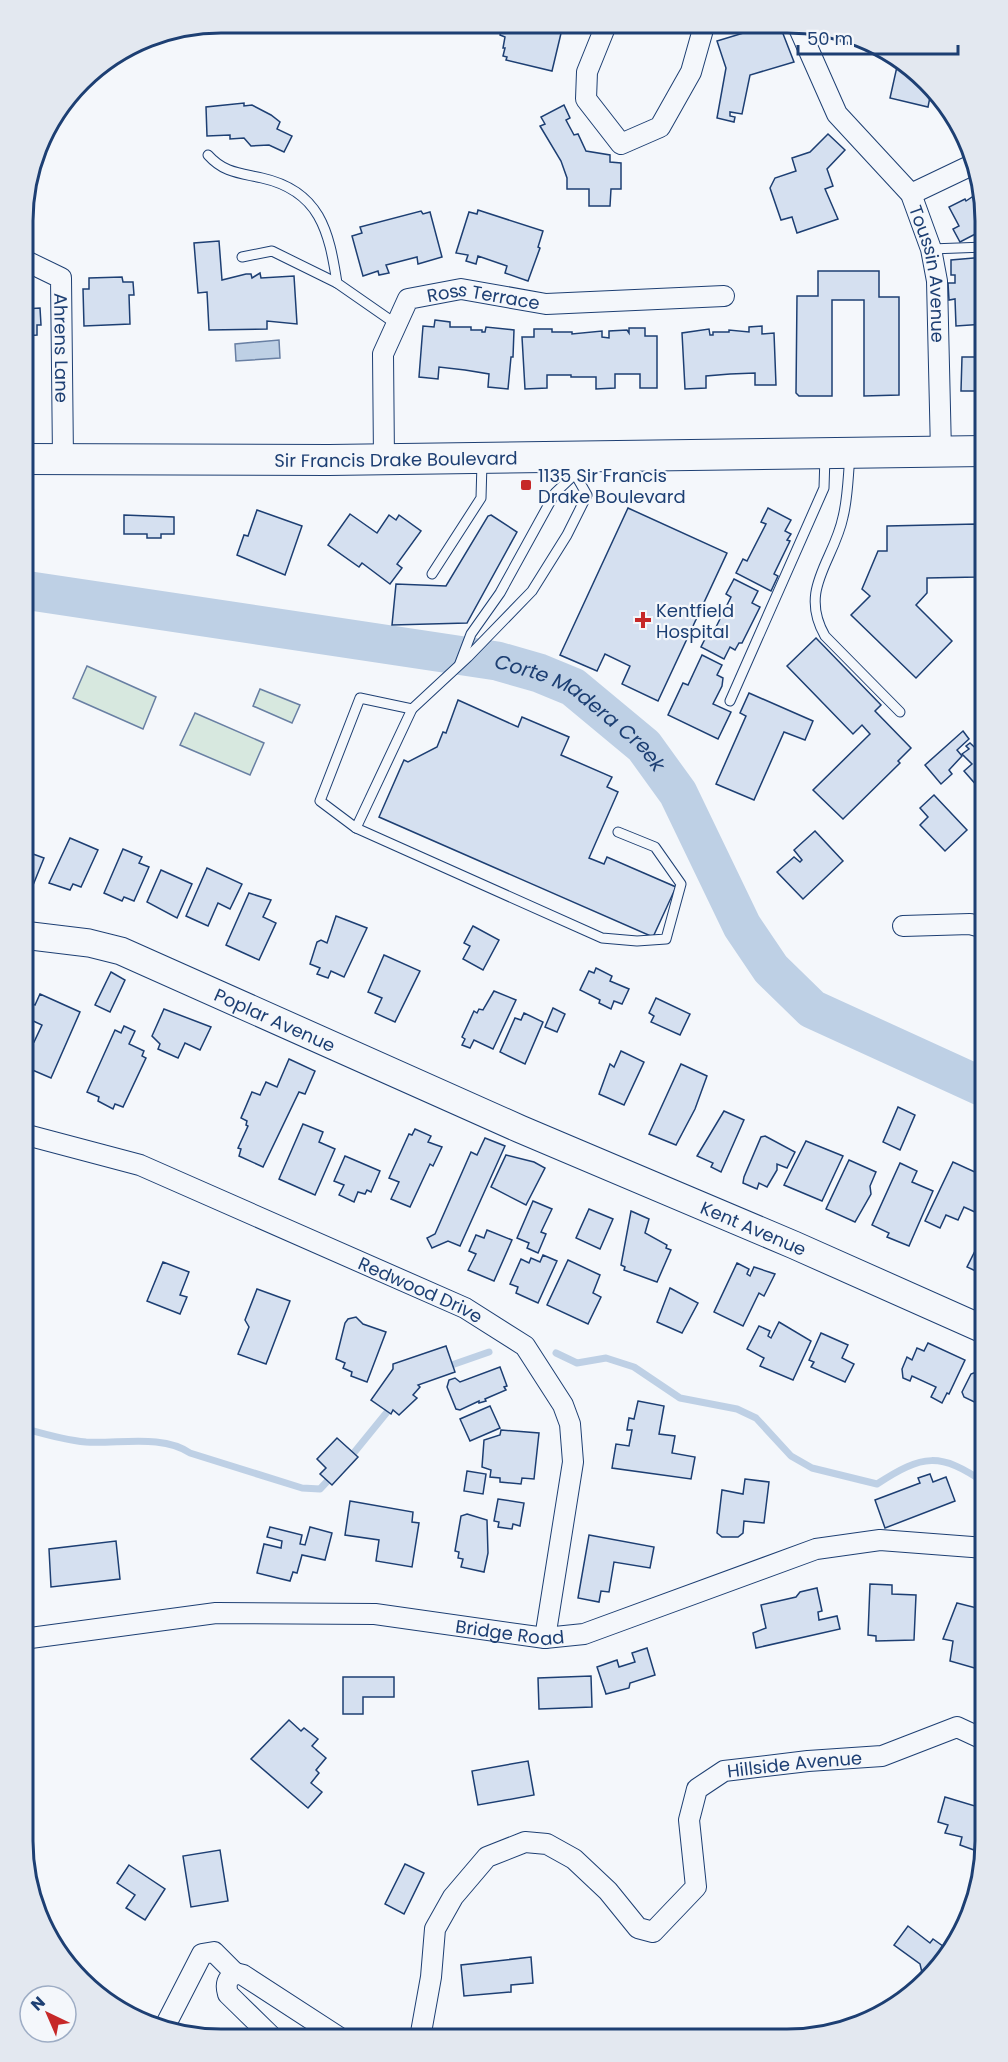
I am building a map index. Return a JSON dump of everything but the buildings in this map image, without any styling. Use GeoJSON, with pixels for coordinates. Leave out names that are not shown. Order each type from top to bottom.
{"type":"FeatureCollection","features":[{"type":"Feature","properties":{"kind":"main road","name":"Sir Francis Drake Boulevard"},"geometry":{"type":"LineString","coordinates":[[33,459],[482,457],[574,465],[838,453],[975,452]]}},
{"type":"Feature","properties":{"kind":"street"},"geometry":{"type":"LineString","coordinates":[[603,33],[587,72],[586,99],[621,144],[660,127],[691,72],[702,33]]}},
{"type":"Feature","properties":{"kind":"street","name":"Toussin Avenue"},"geometry":{"type":"LineString","coordinates":[[801,33],[837,114],[911,194],[931,249],[937,281],[941,452]]}},
{"type":"Feature","properties":{"kind":"street"},"geometry":{"type":"LineString","coordinates":[[911,194],[966,167]]}},
{"type":"Feature","properties":{"kind":"street","name":"Ahrens Lane"},"geometry":{"type":"LineString","coordinates":[[33,264],[61,278],[63,459]]}},
{"type":"Feature","properties":{"kind":"street","name":"Ross Terrace"},"geometry":{"type":"LineString","coordinates":[[384,459],[383,354],[408,299],[461,289],[546,304],[724,296]]}},
{"type":"Feature","properties":{"kind":"street"},"geometry":{"type":"LineString","coordinates":[[903,926],[975,926]]}},
{"type":"Feature","properties":{"kind":"street","name":"Poplar Avenue"},"geometry":{"type":"LineString","coordinates":[[33,936],[89,943],[121,951],[520,1129]]}},
{"type":"Feature","properties":{"kind":"street","name":"Kent Avenue"},"geometry":{"type":"LineString","coordinates":[[520,1129],[794,1245],[975,1326]]}},
{"type":"Feature","properties":{"kind":"street","name":"Redwood Drive"},"geometry":{"type":"LineString","coordinates":[[33,1137],[140,1165],[465,1308],[525,1346],[563,1405],[570,1424],[573,1462],[545,1638]]}},
{"type":"Feature","properties":{"kind":"street","name":"Bridge Road"},"geometry":{"type":"LineString","coordinates":[[33,1638],[216,1613],[375,1614],[545,1638],[584,1634],[816,1549],[880,1540],[975,1547]]}},
{"type":"Feature","properties":{"kind":"street","name":"Hillside Avenue"},"geometry":{"type":"LineString","coordinates":[[422,2029],[431,1977],[435,1929],[453,1897],[487,1857],[525,1842],[547,1844],[574,1859],[608,1891],[638,1928],[653,1932],[696,1887],[689,1820],[698,1789],[724,1771],[808,1761],[882,1756],[957,1727],[975,1735]]}},
{"type":"Feature","properties":{"kind":"street"},"geometry":{"type":"LineString","coordinates":[[168,2021],[202,1954],[214,1952],[235,1973],[243,1975],[326,2029]]}},
{"type":"Feature","properties":{"kind":"street"},"geometry":{"type":"LineString","coordinates":[[235,1973],[228,1978],[228,1994],[264,2029]]}},
{"type":"Feature","properties":{"kind":"lane"},"geometry":{"type":"LineString","coordinates":[[208,155],[228,171],[263,178],[307,199],[318,213],[325,232],[337,283]]}},
{"type":"Feature","properties":{"kind":"lane"},"geometry":{"type":"LineString","coordinates":[[931,249],[975,247]]}},
{"type":"Feature","properties":{"kind":"lane"},"geometry":{"type":"LineString","coordinates":[[242,257],[272,250],[337,283],[396,324]]}},
{"type":"Feature","properties":{"kind":"lane"},"geometry":{"type":"LineString","coordinates":[[730,701],[838,453]]}},
{"type":"Feature","properties":{"kind":"lane"},"geometry":{"type":"LineString","coordinates":[[838,453],[843,518],[822,569],[814,596],[817,621],[825,636],[900,712]]}},
{"type":"Feature","properties":{"kind":"lane"},"geometry":{"type":"LineString","coordinates":[[432,574],[481,498],[482,457]]}},
{"type":"Feature","properties":{"kind":"lane"},"geometry":{"type":"LineString","coordinates":[[458,667],[471,634],[500,593],[555,493],[574,465]]}},
{"type":"Feature","properties":{"kind":"lane"},"geometry":{"type":"LineString","coordinates":[[356,828],[412,709],[458,667],[532,591],[567,535],[587,495],[574,465]]}},
{"type":"Feature","properties":{"kind":"lane"},"geometry":{"type":"LineString","coordinates":[[412,709],[360,698],[320,801],[356,828],[602,938],[637,941],[666,939],[681,884],[655,847],[618,832]]}},
{"type":"Feature","properties":{"kind":"shaded area"},"geometry":{"type":"Polygon","coordinates":[[[87,666],[156,697],[143,729],[73,698],[87,666]]]}},
{"type":"Feature","properties":{"kind":"shaded area"},"geometry":{"type":"Polygon","coordinates":[[[260,689],[300,705],[292,723],[253,706],[260,689]]]}},
{"type":"Feature","properties":{"kind":"shaded area"},"geometry":{"type":"Polygon","coordinates":[[[195,713],[264,743],[250,775],[180,745],[195,713]]]}},
{"type":"Feature","properties":{"kind":"water"},"geometry":{"type":"Polygon","coordinates":[[[279,340],[280,358],[236,361],[235,344],[279,340]]]}},
{"type":"Feature","properties":{"kind":"waterway","name":"Corte Madera Creek"},"geometry":{"type":"LineString","coordinates":[[33,591],[497,661],[539,673],[573,687],[644,746],[678,793],[742,926],[771,969],[812,1009],[975,1083]]}},
{"type":"Feature","properties":{"kind":"waterway"},"geometry":{"type":"LineString","coordinates":[[446,1367],[489,1352]]}},
{"type":"Feature","properties":{"kind":"waterway"},"geometry":{"type":"LineString","coordinates":[[556,1353],[577,1363],[606,1358],[634,1367],[680,1398],[737,1409],[756,1418],[791,1456],[812,1468],[877,1484],[907,1467],[931,1461],[956,1466],[975,1477]]}},
{"type":"Feature","properties":{"kind":"waterway"},"geometry":{"type":"LineString","coordinates":[[348,1460],[392,1406]]}},
{"type":"Feature","properties":{"kind":"waterway"},"geometry":{"type":"LineString","coordinates":[[33,1431],[86,1442],[140,1441],[167,1444],[302,1488],[320,1489],[334,1474]]}},
{"type":"Feature","properties":{"kind":"place","name":"1135 Sir Francis Drake Boulevard"},"geometry":{"type":"Point","coordinates":[526,485]}},
{"type":"Feature","properties":{"kind":"place","name":"Kentfield Hospital"},"geometry":{"type":"Point","coordinates":[643,620]}}]}
